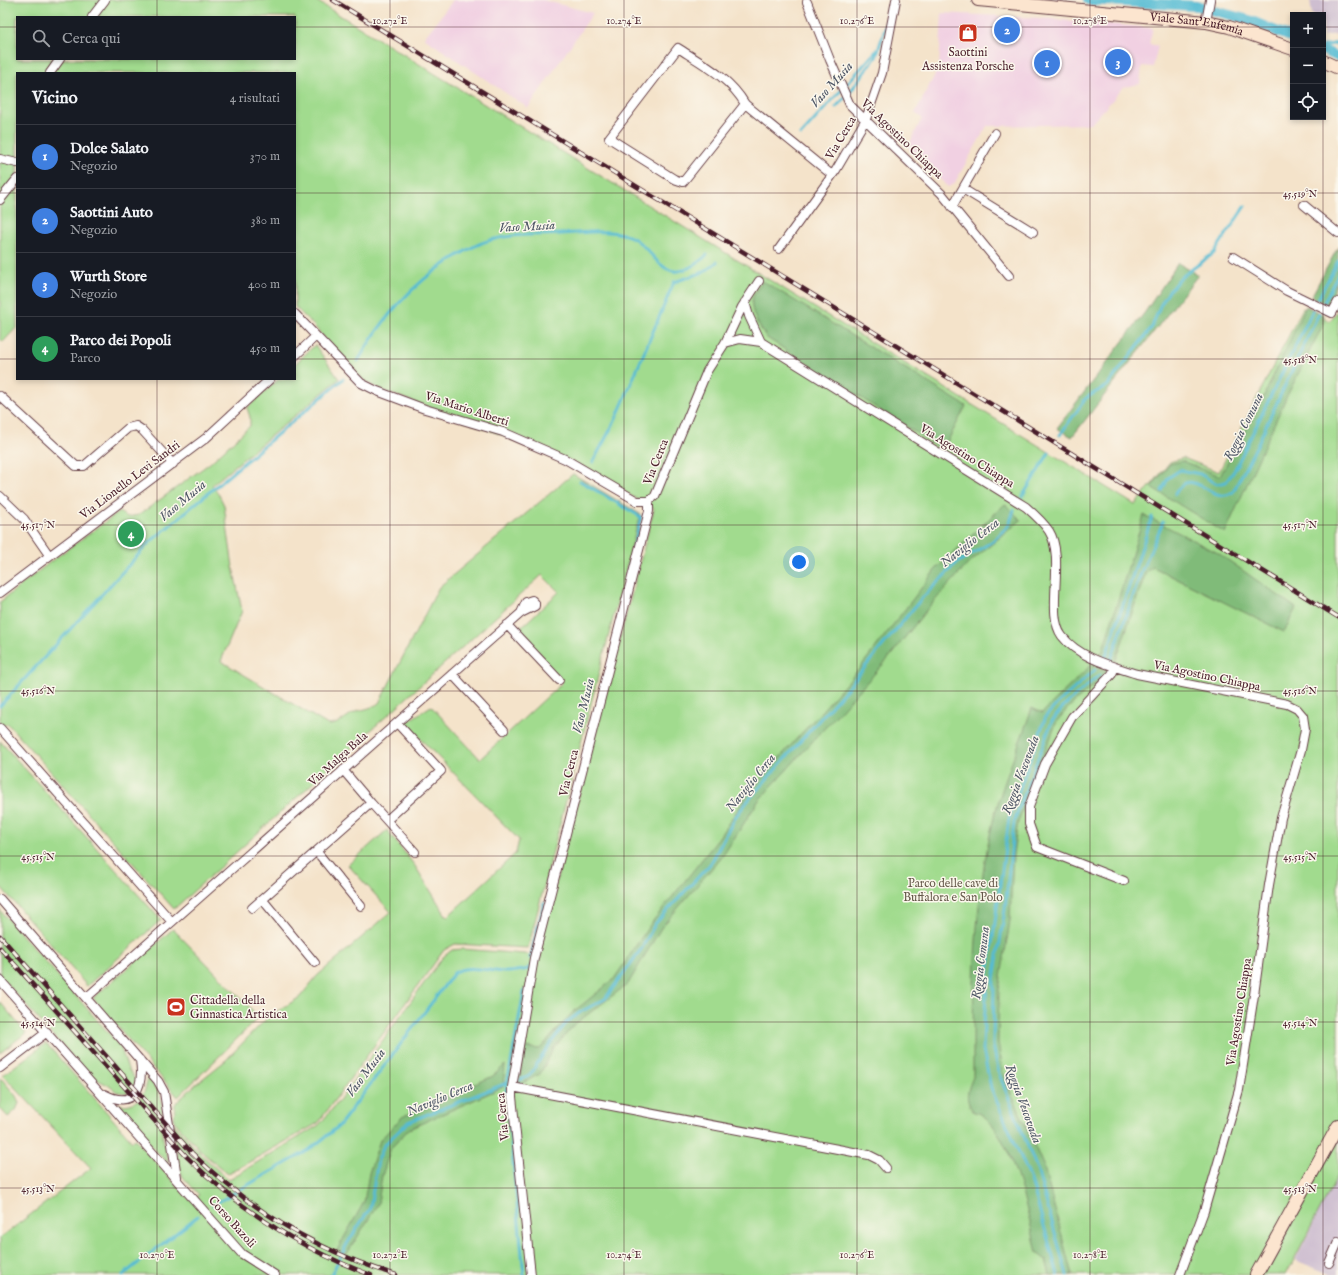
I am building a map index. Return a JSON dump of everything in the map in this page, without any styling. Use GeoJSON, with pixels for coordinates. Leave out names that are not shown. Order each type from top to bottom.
{"type":"FeatureCollection","features":[{"type":"Feature","properties":{"kind":"main road","name":"Viale Sant'Eufemia"},"geometry":{"type":"LineString","coordinates":[[978,0],[1081,5],[1207,19],[1290,48]]}},
{"type":"Feature","properties":{"kind":"main road"},"geometry":{"type":"LineString","coordinates":[[1326,63],[1338,68]]}},
{"type":"Feature","properties":{"kind":"main road"},"geometry":{"type":"LineString","coordinates":[[1256,1275],[1338,1126]]}},
{"type":"Feature","properties":{"kind":"street"},"geometry":{"type":"LineString","coordinates":[[93,16],[105,0]]}},
{"type":"Feature","properties":{"kind":"street","name":"Via Cerca"},"geometry":{"type":"LineString","coordinates":[[779,249],[832,175],[866,119],[882,73],[896,0]]}},
{"type":"Feature","properties":{"kind":"street"},"geometry":{"type":"LineString","coordinates":[[1207,19],[1210,1]]}},
{"type":"Feature","properties":{"kind":"street","name":"Via Agostino Chiappa"},"geometry":{"type":"LineString","coordinates":[[807,2],[840,84],[850,104],[942,194],[1008,276]]}},
{"type":"Feature","properties":{"kind":"street"},"geometry":{"type":"LineString","coordinates":[[745,104],[683,182],[674,179],[609,138],[678,48],[716,72],[740,94],[745,104],[832,175]]}},
{"type":"Feature","properties":{"kind":"street"},"geometry":{"type":"LineString","coordinates":[[51,72],[59,60]]}},
{"type":"Feature","properties":{"kind":"street"},"geometry":{"type":"LineString","coordinates":[[952,207],[995,133]]}},
{"type":"Feature","properties":{"kind":"street"},"geometry":{"type":"LineString","coordinates":[[0,159],[16,163]]}},
{"type":"Feature","properties":{"kind":"street"},"geometry":{"type":"LineString","coordinates":[[0,200],[16,180]]}},
{"type":"Feature","properties":{"kind":"street"},"geometry":{"type":"LineString","coordinates":[[963,189],[1033,232]]}},
{"type":"Feature","properties":{"kind":"street"},"geometry":{"type":"LineString","coordinates":[[1304,205],[1338,233]]}},
{"type":"Feature","properties":{"kind":"street"},"geometry":{"type":"LineString","coordinates":[[1233,257],[1287,291],[1332,313],[1338,302]]}},
{"type":"Feature","properties":{"kind":"street","name":"Via Cerca"},"geometry":{"type":"LineString","coordinates":[[531,1275],[512,1087],[534,958],[649,511],[649,501],[655,496],[707,371],[725,343],[745,302],[759,281]]}},
{"type":"Feature","properties":{"kind":"street"},"geometry":{"type":"LineString","coordinates":[[745,302],[749,316],[761,342]]}},
{"type":"Feature","properties":{"kind":"street","name":"Via Mario Alberti"},"geometry":{"type":"LineString","coordinates":[[296,315],[361,383],[377,391],[425,409],[503,432],[565,459],[637,501],[649,501]]}},
{"type":"Feature","properties":{"kind":"street"},"geometry":{"type":"LineString","coordinates":[[296,355],[316,336]]}},
{"type":"Feature","properties":{"kind":"street","name":"Via Agostino Chiappa"},"geometry":{"type":"LineString","coordinates":[[725,343],[740,339],[761,342],[1026,507],[1046,526],[1054,542],[1056,554],[1056,618],[1061,635],[1077,650],[1115,667],[1137,674],[1287,704],[1297,709],[1303,716],[1305,729],[1301,750],[1282,818],[1269,885],[1239,1090],[1204,1211],[1180,1275]]}},
{"type":"Feature","properties":{"kind":"street","name":"Via Lionello Levi Sandri"},"geometry":{"type":"LineString","coordinates":[[0,594],[49,555],[206,438],[269,380]]}},
{"type":"Feature","properties":{"kind":"street"},"geometry":{"type":"LineString","coordinates":[[0,396],[76,466],[84,466],[128,428],[136,426],[142,430],[173,464]]}},
{"type":"Feature","properties":{"kind":"street"},"geometry":{"type":"LineString","coordinates":[[0,496],[24,519],[49,555]]}},
{"type":"Feature","properties":{"kind":"street","name":"Via Malga Bala"},"geometry":{"type":"LineString","coordinates":[[86,998],[521,613]]}},
{"type":"Feature","properties":{"kind":"street"},"geometry":{"type":"LineString","coordinates":[[507,625],[559,680]]}},
{"type":"Feature","properties":{"kind":"street"},"geometry":{"type":"LineString","coordinates":[[1115,667],[1112,674],[1072,717],[1045,764],[1030,807],[1029,824],[1037,847],[1124,881]]}},
{"type":"Feature","properties":{"kind":"street"},"geometry":{"type":"LineString","coordinates":[[452,674],[504,730]]}},
{"type":"Feature","properties":{"kind":"street"},"geometry":{"type":"LineString","coordinates":[[387,820],[441,771],[397,723]]}},
{"type":"Feature","properties":{"kind":"street"},"geometry":{"type":"LineString","coordinates":[[0,728],[172,922]]}},
{"type":"Feature","properties":{"kind":"street"},"geometry":{"type":"LineString","coordinates":[[343,770],[415,852]]}},
{"type":"Feature","properties":{"kind":"street"},"geometry":{"type":"LineString","coordinates":[[252,908],[371,803]]}},
{"type":"Feature","properties":{"kind":"street"},"geometry":{"type":"LineString","coordinates":[[317,852],[361,906]]}},
{"type":"Feature","properties":{"kind":"street"},"geometry":{"type":"LineString","coordinates":[[0,899],[158,1081],[164,1092],[174,1165],[178,1179]]}},
{"type":"Feature","properties":{"kind":"street"},"geometry":{"type":"LineString","coordinates":[[262,899],[315,963]]}},
{"type":"Feature","properties":{"kind":"street","name":"Corso Bazoli"},"geometry":{"type":"LineString","coordinates":[[0,980],[178,1179],[242,1254],[275,1275]]}},
{"type":"Feature","properties":{"kind":"street"},"geometry":{"type":"LineString","coordinates":[[0,1068],[47,1032]]}},
{"type":"Feature","properties":{"kind":"street"},"geometry":{"type":"LineString","coordinates":[[100,1092],[111,1098],[120,1099],[135,1094],[141,1081],[139,1059]]}},
{"type":"Feature","properties":{"kind":"street"},"geometry":{"type":"LineString","coordinates":[[512,1087],[868,1155],[879,1160],[886,1168]]}},
{"type":"Feature","properties":{"kind":"street"},"geometry":{"type":"LineString","coordinates":[[1329,1263],[1338,1242]]}},
{"type":"Feature","properties":{"kind":"shaded area"},"geometry":{"type":"Polygon","coordinates":[[[453,0],[543,0],[593,13],[528,108],[424,38],[453,0]]]}},
{"type":"Feature","properties":{"kind":"shaded area"},"geometry":{"type":"Polygon","coordinates":[[[1310,0],[1338,0],[1338,34],[1326,36],[1326,12],[1312,12],[1310,0]]]}},
{"type":"Feature","properties":{"kind":"shaded area"},"geometry":{"type":"Polygon","coordinates":[[[942,13],[1040,18],[1153,28],[1149,44],[1158,46],[1153,67],[1142,66],[1140,84],[1124,87],[1091,124],[987,126],[954,184],[948,187],[908,147],[922,118],[915,113],[939,67],[942,13]]]}},
{"type":"Feature","properties":{"kind":"shaded area"},"geometry":{"type":"Polygon","coordinates":[[[1338,1174],[1338,1275],[1332,1275],[1295,1260],[1338,1174]]]}},
{"type":"Feature","properties":{"kind":"green space","name":"Parco delle cave di Buffalora e San Polo"},"geometry":{"type":"Polygon","coordinates":[[[0,0],[315,0],[1135,505],[1170,462],[1183,458],[1219,472],[1303,308],[1330,321],[1338,310],[1338,1175],[1286,1275],[0,1275],[0,1238],[91,1168],[3,1075],[46,1043],[132,1141],[135,1139],[190,1200],[199,1195],[183,1177],[178,1166],[173,1123],[202,1155],[228,1180],[319,1125],[338,1102],[443,957],[452,950],[462,949],[537,955],[654,509],[569,460],[379,389],[353,372],[318,330],[296,308],[296,72],[16,72],[16,328],[3,342],[0,339],[0,0]]]}},
{"type":"Feature","properties":{"kind":"green space"},"geometry":{"type":"Polygon","coordinates":[[[1338,247],[1335,287],[1333,295],[1326,304],[1311,297],[1338,247]]]}},
{"type":"Feature","properties":{"kind":"green space"},"geometry":{"type":"Polygon","coordinates":[[[1178,263],[1198,275],[1072,437],[1057,428],[1145,312],[1178,263]]]}},
{"type":"Feature","properties":{"kind":"green space"},"geometry":{"type":"Polygon","coordinates":[[[763,281],[966,406],[943,450],[767,338],[753,313],[752,307],[753,297],[763,281]]]}},
{"type":"Feature","properties":{"kind":"green space"},"geometry":{"type":"Polygon","coordinates":[[[1306,306],[1324,315],[1323,325],[1286,398],[1225,533],[1151,487],[1170,464],[1182,461],[1220,476],[1262,400],[1306,306]]]}},
{"type":"Feature","properties":{"kind":"green space"},"geometry":{"type":"Polygon","coordinates":[[[315,345],[339,379],[212,485],[224,505],[233,567],[242,611],[221,661],[328,725],[333,725],[340,722],[358,711],[379,703],[439,587],[573,474],[640,514],[528,948],[455,944],[444,950],[318,1123],[228,1174],[204,1154],[174,1121],[175,1104],[196,1084],[225,1061],[267,1018],[300,997],[317,976],[391,912],[348,865],[387,830],[415,866],[447,917],[516,853],[519,840],[405,723],[431,706],[480,759],[562,683],[515,633],[559,592],[542,575],[174,909],[7,723],[0,730],[0,602],[54,559],[119,512],[127,517],[139,515],[210,463],[250,426],[250,417],[247,408],[278,380],[296,380],[296,363],[315,345]]]}},
{"type":"Feature","properties":{"kind":"green space"},"geometry":{"type":"Polygon","coordinates":[[[1005,504],[1021,520],[969,563],[928,608],[888,659],[759,800],[724,854],[661,928],[628,984],[575,1024],[554,1048],[540,1074],[519,1085],[524,1047],[540,1049],[572,1013],[614,979],[649,926],[715,843],[750,791],[859,669],[936,569],[1005,504]]]}},
{"type":"Feature","properties":{"kind":"green space"},"geometry":{"type":"Polygon","coordinates":[[[1144,515],[1218,553],[1296,608],[1284,632],[1153,567],[1146,572],[1115,663],[1100,659],[1144,515]]]}},
{"type":"Feature","properties":{"kind":"green space"},"geometry":{"type":"Polygon","coordinates":[[[1091,665],[1108,673],[1069,707],[1057,721],[1018,822],[1013,854],[1010,921],[999,990],[998,1042],[1005,1079],[1044,1167],[1072,1275],[1050,1275],[1046,1260],[1037,1253],[1023,1196],[1007,1151],[998,1132],[986,1119],[974,1112],[968,1099],[968,1091],[973,1077],[973,1011],[978,914],[987,849],[994,817],[1007,776],[1032,708],[1042,713],[1091,665]]]}},
{"type":"Feature","properties":{"kind":"green space"},"geometry":{"type":"Polygon","coordinates":[[[0,741],[161,920],[87,986],[0,886],[0,741]]]}},
{"type":"Feature","properties":{"kind":"green space"},"geometry":{"type":"Polygon","coordinates":[[[0,910],[120,1046],[128,1069],[135,1079],[135,1087],[127,1093],[117,1092],[108,1085],[88,1075],[0,976],[0,910]]]}},
{"type":"Feature","properties":{"kind":"green space","name":"Cittadella della Ginnastica Artistica"},"geometry":{"type":"Polygon","coordinates":[[[173,929],[259,1017],[178,1097],[93,998],[173,929]]]}},
{"type":"Feature","properties":{"kind":"green space"},"geometry":{"type":"Polygon","coordinates":[[[0,1002],[26,1033],[0,1053],[0,1002]]]}},
{"type":"Feature","properties":{"kind":"green space"},"geometry":{"type":"Polygon","coordinates":[[[505,1065],[503,1087],[409,1129],[391,1148],[382,1176],[378,1204],[347,1254],[337,1250],[364,1202],[369,1173],[380,1140],[402,1117],[493,1076],[505,1065]]]}},
{"type":"Feature","properties":{"kind":"green space"},"geometry":{"type":"Polygon","coordinates":[[[0,1077],[16,1096],[19,1103],[16,1110],[8,1117],[0,1108],[0,1077]]]}},
{"type":"Feature","properties":{"kind":"green space"},"geometry":{"type":"Polygon","coordinates":[[[147,1079],[149,1079],[154,1085],[161,1099],[163,1114],[163,1138],[169,1165],[113,1104],[127,1105],[137,1100],[144,1092],[147,1079]]]}},
{"type":"Feature","properties":{"kind":"waterway"},"geometry":{"type":"LineString","coordinates":[[1088,0],[1197,6],[1249,20],[1290,37]]}},
{"type":"Feature","properties":{"kind":"waterway","name":"Vaso Musia"},"geometry":{"type":"LineString","coordinates":[[836,107],[850,92],[876,57],[889,15]]}},
{"type":"Feature","properties":{"kind":"waterway"},"geometry":{"type":"LineString","coordinates":[[1326,45],[1338,43]]}},
{"type":"Feature","properties":{"kind":"waterway","name":"Vaso Musia"},"geometry":{"type":"LineString","coordinates":[[801,135],[878,49]]}},
{"type":"Feature","properties":{"kind":"waterway"},"geometry":{"type":"LineString","coordinates":[[1326,51],[1338,57]]}},
{"type":"Feature","properties":{"kind":"waterway","name":"Naviglio Cerca"},"geometry":{"type":"LineString","coordinates":[[1060,435],[1086,398],[1108,385],[1152,327],[1160,306],[1169,291],[1180,278],[1214,253],[1245,206]]}},
{"type":"Feature","properties":{"kind":"waterway","name":"Vaso Musia"},"geometry":{"type":"LineString","coordinates":[[358,361],[377,331],[411,291],[424,279],[454,258],[489,240],[520,235],[554,235],[597,232],[623,234],[637,240],[660,264],[670,270],[675,271],[685,270],[707,255]]}},
{"type":"Feature","properties":{"kind":"waterway","name":"Roggia Comuna"},"geometry":{"type":"LineString","coordinates":[[1318,299],[1338,261]]}},
{"type":"Feature","properties":{"kind":"waterway","name":"Vaso Musia"},"geometry":{"type":"LineString","coordinates":[[593,462],[616,419],[674,282],[704,272],[717,262]]}},
{"type":"Feature","properties":{"kind":"waterway","name":"Roggia Vescovada"},"geometry":{"type":"LineString","coordinates":[[1324,302],[1338,274]]}},
{"type":"Feature","properties":{"kind":"waterway","name":"Roggia Comuna"},"geometry":{"type":"LineString","coordinates":[[1162,491],[1168,478],[1180,470],[1200,474],[1217,484],[1226,482],[1234,471],[1313,310]]}},
{"type":"Feature","properties":{"kind":"waterway","name":"Roggia Vescovada"},"geometry":{"type":"LineString","coordinates":[[1175,494],[1182,485],[1188,482],[1195,483],[1217,494],[1225,495],[1233,492],[1257,445],[1319,313]]}},
{"type":"Feature","properties":{"kind":"waterway","name":"Vaso Musia"},"geometry":{"type":"LineString","coordinates":[[0,706],[149,543],[343,379]]}},
{"type":"Feature","properties":{"kind":"waterway","name":"Naviglio Cerca"},"geometry":{"type":"LineString","coordinates":[[1022,497],[1049,453]]}},
{"type":"Feature","properties":{"kind":"waterway","name":"Vaso Musia"},"geometry":{"type":"LineString","coordinates":[[580,481],[641,517],[621,603]]}},
{"type":"Feature","properties":{"kind":"waterway","name":"Naviglio Cerca"},"geometry":{"type":"LineString","coordinates":[[520,1080],[529,1076],[567,1022],[582,1011],[605,999],[642,948],[655,924],[711,863],[736,816],[751,797],[851,684],[922,598],[957,563],[993,541],[1009,525],[1014,510]]}},
{"type":"Feature","properties":{"kind":"waterway","name":"Roggia Comuna"},"geometry":{"type":"LineString","coordinates":[[1105,659],[1152,517]]}},
{"type":"Feature","properties":{"kind":"waterway","name":"Roggia Vescovada"},"geometry":{"type":"LineString","coordinates":[[1111,659],[1142,570],[1163,522]]}},
{"type":"Feature","properties":{"kind":"waterway","name":"Roggia Comuna"},"geometry":{"type":"LineString","coordinates":[[1058,1275],[1031,1180],[991,1088],[983,1050],[984,1022],[988,974],[1009,819],[1046,716],[1059,702],[1095,670]]}},
{"type":"Feature","properties":{"kind":"waterway","name":"Roggia Vescovada"},"geometry":{"type":"LineString","coordinates":[[1067,1275],[1037,1169],[999,1074],[993,1045],[994,980],[1005,909],[1014,821],[1052,721],[1064,706],[1099,675]]}},
{"type":"Feature","properties":{"kind":"waterway","name":"Vaso Musia"},"geometry":{"type":"LineString","coordinates":[[530,958],[544,903]]}},
{"type":"Feature","properties":{"kind":"waterway","name":"Vaso Musia"},"geometry":{"type":"LineString","coordinates":[[213,1205],[309,1150],[339,1126],[454,973],[459,970],[471,968],[507,972],[529,969],[529,967]]}},
{"type":"Feature","properties":{"kind":"waterway","name":"Vaso Musia"},"geometry":{"type":"LineString","coordinates":[[524,991],[506,1090],[524,1275]]}},
{"type":"Feature","properties":{"kind":"waterway","name":"Naviglio Cerca"},"geometry":{"type":"LineString","coordinates":[[331,1275],[347,1244],[370,1208],[378,1160],[384,1145],[408,1122],[507,1083]]}},
{"type":"Feature","properties":{"kind":"waterway","name":"Vaso Musia"},"geometry":{"type":"LineString","coordinates":[[123,1275],[198,1216]]}},
{"type":"Feature","properties":{"kind":"railway"},"geometry":{"type":"LineString","coordinates":[[333,0],[1338,617]]}},
{"type":"Feature","properties":{"kind":"railway"},"geometry":{"type":"LineString","coordinates":[[0,936],[192,1153],[214,1174],[261,1210],[312,1241],[339,1254],[396,1275]]}},
{"type":"Feature","properties":{"kind":"railway"},"geometry":{"type":"LineString","coordinates":[[0,948],[187,1157],[207,1176],[250,1211],[296,1240],[345,1265],[371,1275]]}},
{"type":"Feature","properties":{"kind":"place","name":"Saottini Auto"},"geometry":{"type":"Point","coordinates":[1007,30]}},
{"type":"Feature","properties":{"kind":"place","name":"Saottini Assistenza Porsche"},"geometry":{"type":"Point","coordinates":[968,33]}},
{"type":"Feature","properties":{"kind":"place","name":"Wurth Store"},"geometry":{"type":"Point","coordinates":[1118,62]}},
{"type":"Feature","properties":{"kind":"place","name":"Dolce Salato"},"geometry":{"type":"Point","coordinates":[1047,63]}},
{"type":"Feature","properties":{"kind":"place","name":"Parco dei Popoli"},"geometry":{"type":"Point","coordinates":[131,534]}},
{"type":"Feature","properties":{"kind":"place","name":"Cittadella della Ginnastica Artistica"},"geometry":{"type":"Point","coordinates":[176,1007]}}]}
